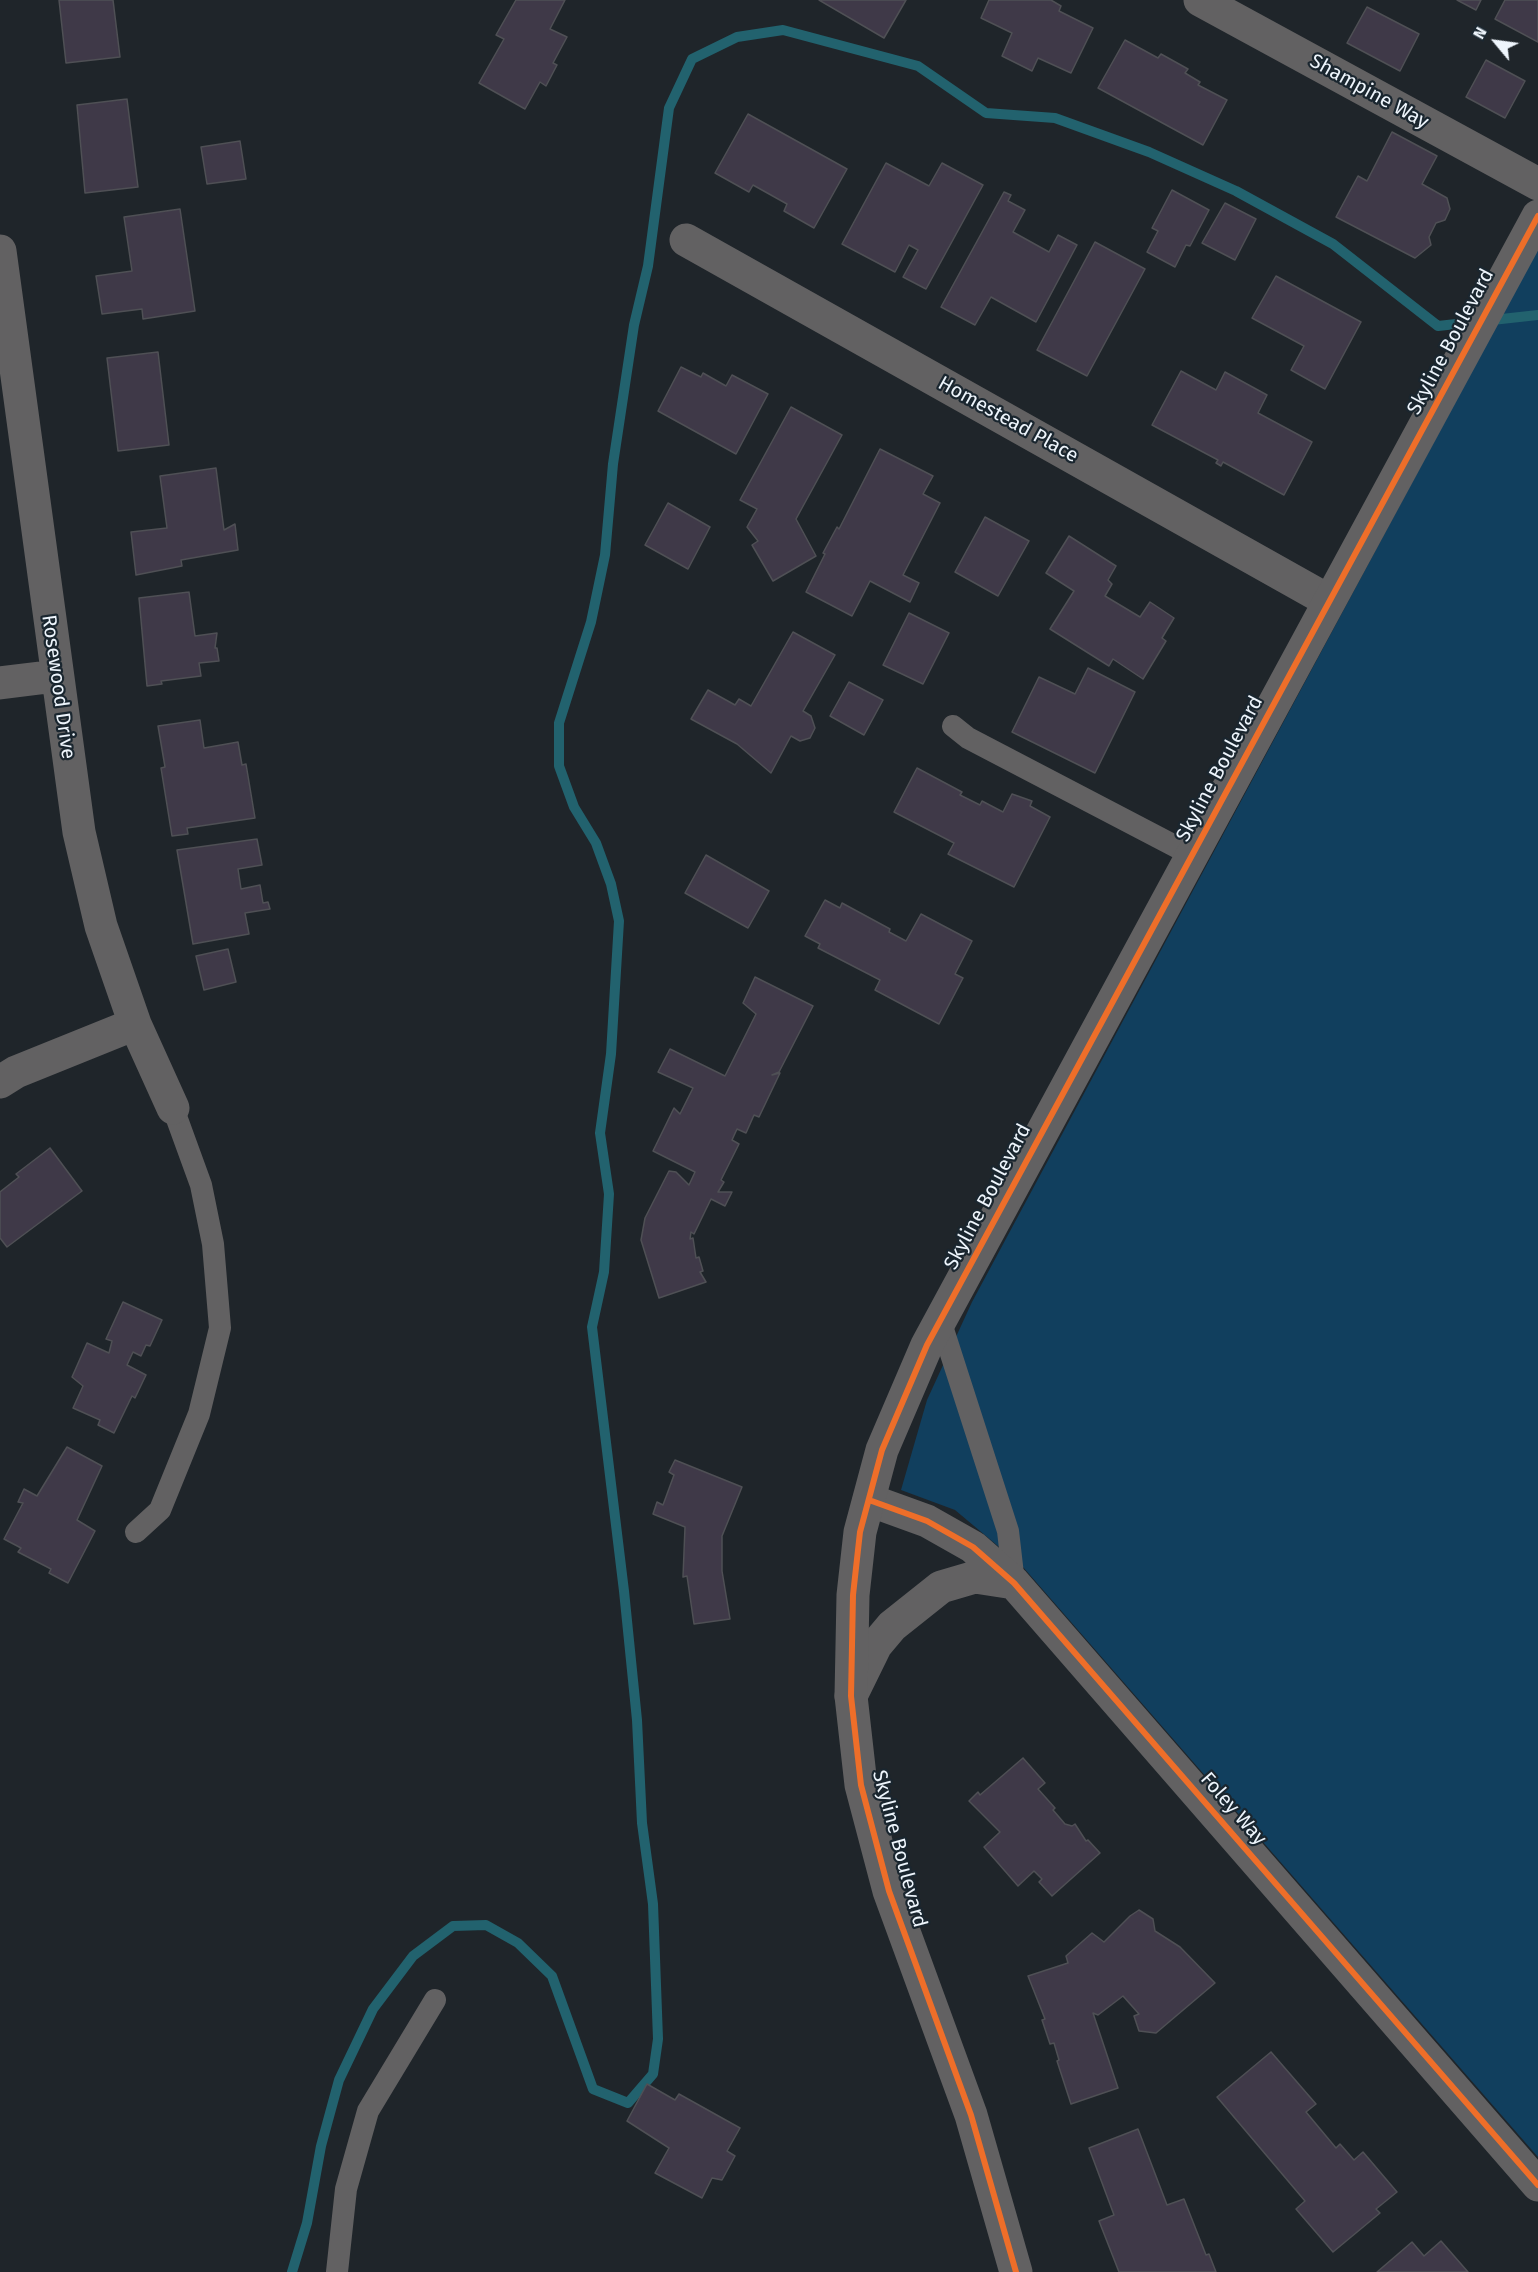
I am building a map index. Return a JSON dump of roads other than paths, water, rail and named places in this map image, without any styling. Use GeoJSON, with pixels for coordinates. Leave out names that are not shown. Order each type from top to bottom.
{"type":"FeatureCollection","features":[{"type":"Feature","properties":{"kind":"street","name":"Shampine Way"},"geometry":{"type":"LineString","coordinates":[[1200,0],[1538,184]]}},
{"type":"Feature","properties":{"kind":"street","name":"Skyline Boulevard"},"geometry":{"type":"LineString","coordinates":[[1016,2272],[970,2115],[889,1891],[861,1785],[850,1696],[853,1595],[860,1532],[882,1450],[940,1320],[1538,216]]}},
{"type":"Feature","properties":{"kind":"street","name":"Homestead Place"},"geometry":{"type":"LineString","coordinates":[[686,240],[1329,601]]}},
{"type":"Feature","properties":{"kind":"street","name":"Rosewood Drive"},"geometry":{"type":"LineString","coordinates":[[0,251],[79,832],[101,926],[135,1024],[173,1108]]}},
{"type":"Feature","properties":{"kind":"street"},"geometry":{"type":"LineString","coordinates":[[0,684],[56,676]]}},
{"type":"Feature","properties":{"kind":"street"},"geometry":{"type":"LineString","coordinates":[[0,1082],[135,1024]]}},
{"type":"Feature","properties":{"kind":"street","name":"Foley Way"},"geometry":{"type":"LineString","coordinates":[[869,1500],[927,1521],[973,1547],[1014,1583],[1538,2185]]}},
{"type":"Feature","properties":{"kind":"street"},"geometry":{"type":"LineString","coordinates":[[850,1696],[876,1646],[911,1608],[941,1587],[975,1577],[1014,1583]]}},
{"type":"Feature","properties":{"kind":"lane"},"geometry":{"type":"LineString","coordinates":[[953,726],[968,738],[1192,855]]}},
{"type":"Feature","properties":{"kind":"lane"},"geometry":{"type":"LineString","coordinates":[[136,1532],[160,1510],[165,1499],[199,1414],[220,1328],[213,1244],[201,1185],[173,1108]]}},
{"type":"Feature","properties":{"kind":"lane"},"geometry":{"type":"LineString","coordinates":[[940,1320],[1008,1531],[1014,1583]]}},
{"type":"Feature","properties":{"kind":"lane"},"geometry":{"type":"LineString","coordinates":[[337,2272],[346,2189],[368,2111],[435,2000]]}},
{"type":"Feature","properties":{"kind":"waterway"},"geometry":{"type":"LineString","coordinates":[[292,2272],[307,2223],[321,2146],[339,2080],[373,2009],[413,1956],[453,1926],[486,1925],[518,1943],[552,1976],[593,2089],[628,2103],[653,2074],[658,2039],[653,1904],[642,1823],[637,1720],[624,1591],[592,1327],[604,1272],[609,1194],[600,1133],[611,1054],[619,921],[611,884],[596,843],[574,807],[559,766],[559,723],[591,622],[605,555],[613,464],[634,325],[648,266],[669,108],[692,59],[737,37],[783,30],[918,66],[986,113],[1055,118],[1149,152],[1236,191],[1333,244],[1438,326],[1538,315]]}}]}
